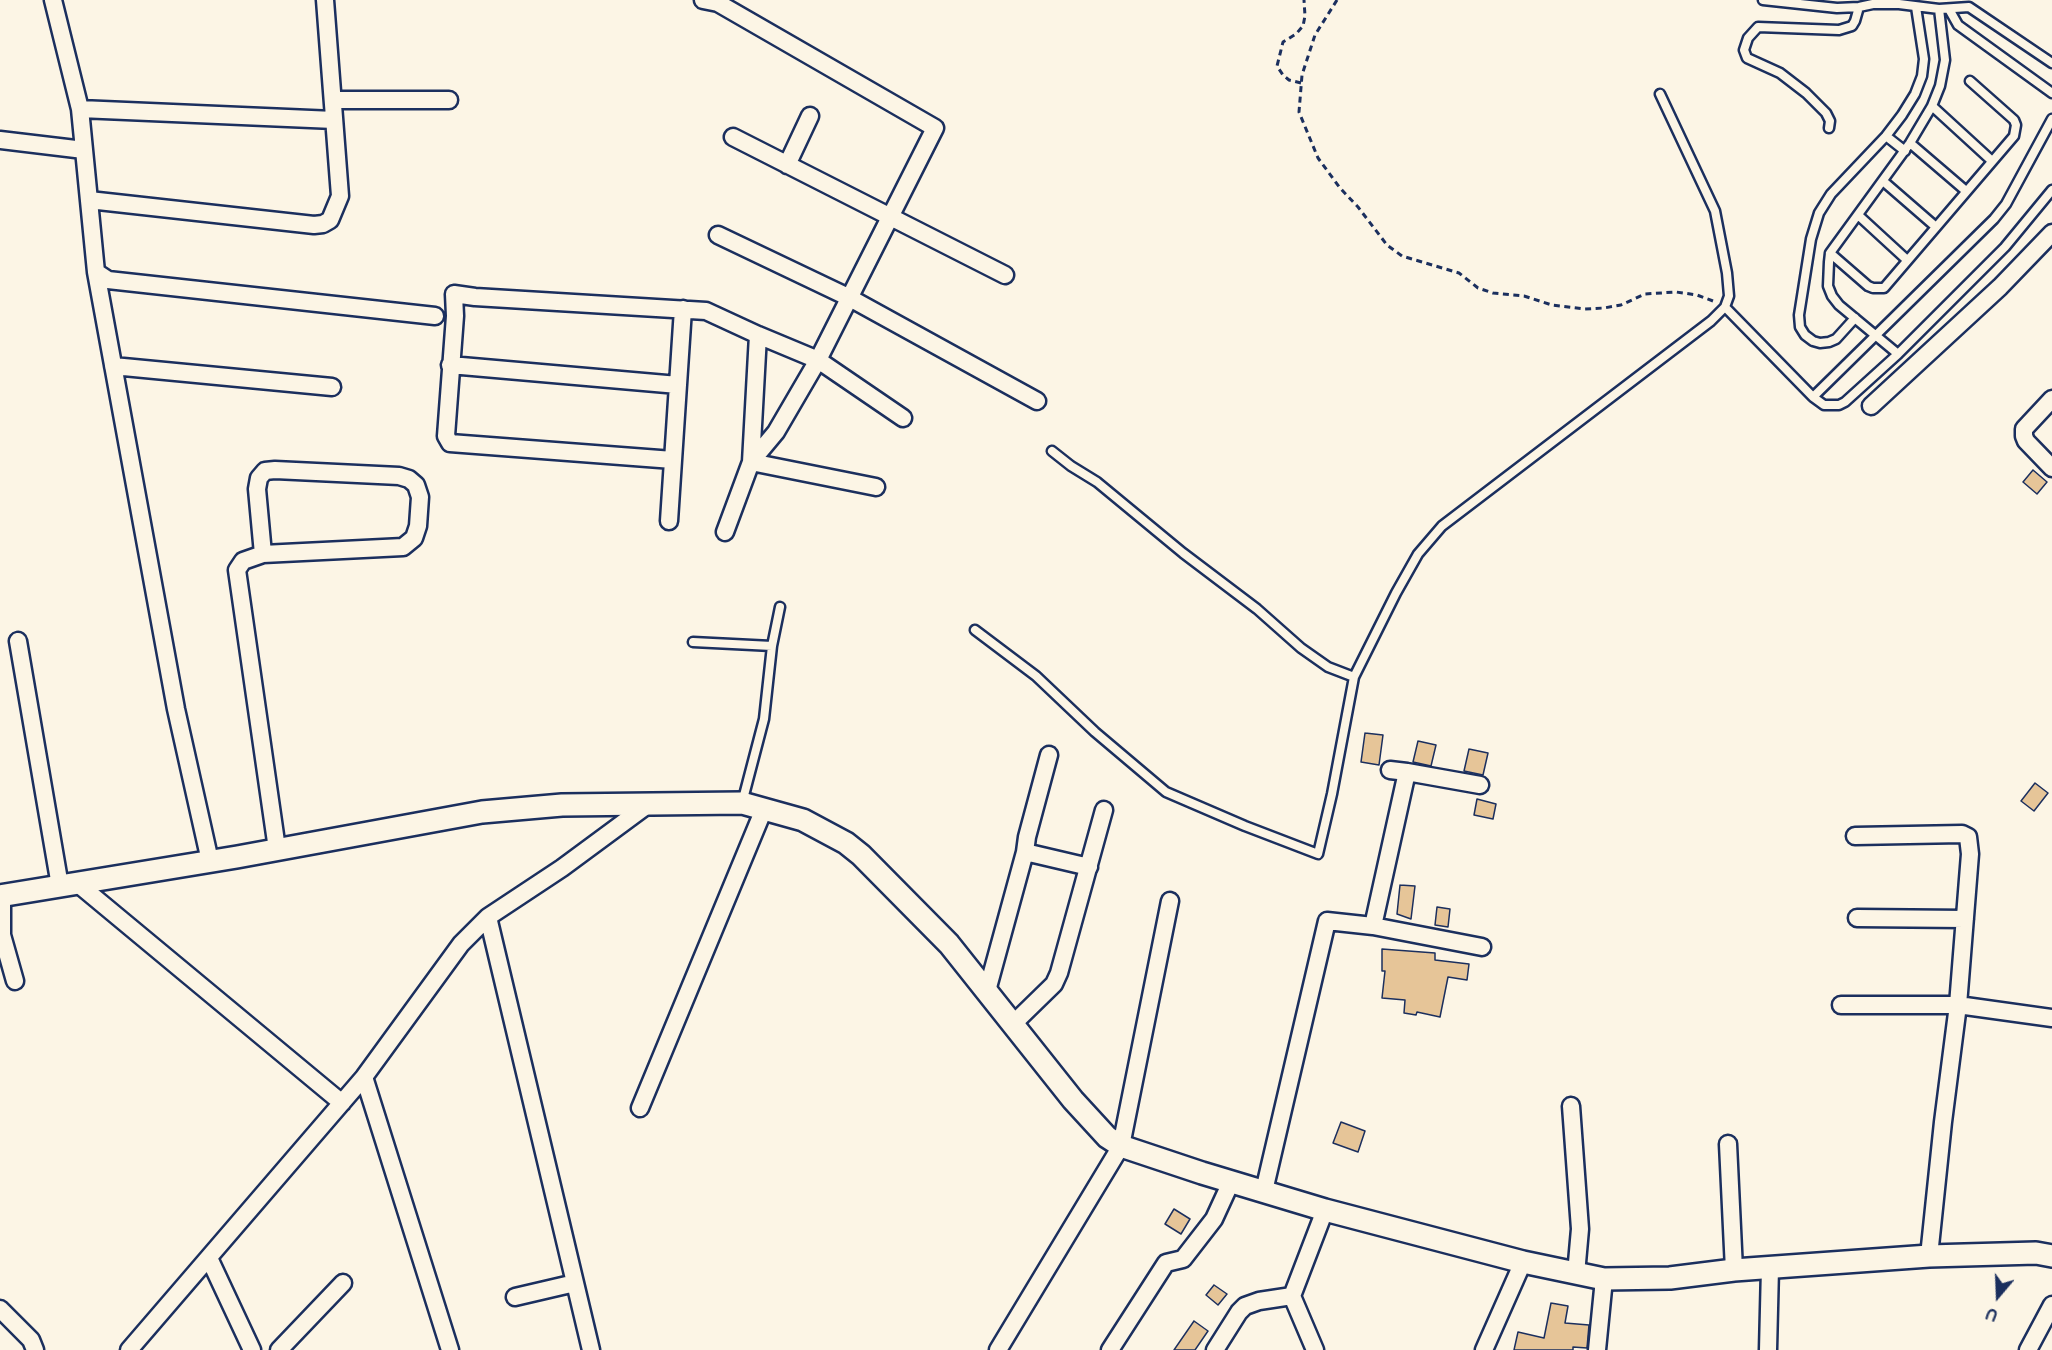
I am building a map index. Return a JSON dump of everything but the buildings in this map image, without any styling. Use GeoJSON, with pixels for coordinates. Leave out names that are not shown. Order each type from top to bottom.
{"type":"FeatureCollection","features":[{"type":"Feature","properties":{"kind":"street"},"geometry":{"type":"LineString","coordinates":[[53,0],[80,109],[96,272],[176,709],[210,861]]}},
{"type":"Feature","properties":{"kind":"street"},"geometry":{"type":"LineString","coordinates":[[89,200],[302,224],[323,224],[330,220],[340,196],[325,0]]}},
{"type":"Feature","properties":{"kind":"street"},"geometry":{"type":"LineString","coordinates":[[714,1],[935,128],[818,360],[776,432],[751,462]]}},
{"type":"Feature","properties":{"kind":"street"},"geometry":{"type":"LineString","coordinates":[[333,100],[449,100]]}},
{"type":"Feature","properties":{"kind":"street"},"geometry":{"type":"LineString","coordinates":[[80,109],[334,120]]}},
{"type":"Feature","properties":{"kind":"street"},"geometry":{"type":"LineString","coordinates":[[787,165],[810,116]]}},
{"type":"Feature","properties":{"kind":"street"},"geometry":{"type":"LineString","coordinates":[[733,137],[1005,275]]}},
{"type":"Feature","properties":{"kind":"street"},"geometry":{"type":"LineString","coordinates":[[0,140],[84,150]]}},
{"type":"Feature","properties":{"kind":"street"},"geometry":{"type":"LineString","coordinates":[[1871,406],[2000,287],[2052,233]]}},
{"type":"Feature","properties":{"kind":"street"},"geometry":{"type":"LineString","coordinates":[[718,235],[848,297],[1036,401]]}},
{"type":"Feature","properties":{"kind":"street"},"geometry":{"type":"LineString","coordinates":[[96,272],[108,280],[435,316]]}},
{"type":"Feature","properties":{"kind":"street"},"geometry":{"type":"LineString","coordinates":[[673,460],[450,443],[446,436],[455,316],[454,294],[706,311],[818,360],[903,418]]}},
{"type":"Feature","properties":{"kind":"street"},"geometry":{"type":"LineString","coordinates":[[669,521],[683,309]]}},
{"type":"Feature","properties":{"kind":"street"},"geometry":{"type":"LineString","coordinates":[[725,532],[751,462],[758,335]]}},
{"type":"Feature","properties":{"kind":"street"},"geometry":{"type":"LineString","coordinates":[[450,365],[678,384]]}},
{"type":"Feature","properties":{"kind":"street"},"geometry":{"type":"LineString","coordinates":[[113,366],[332,387]]}},
{"type":"Feature","properties":{"kind":"street"},"geometry":{"type":"LineString","coordinates":[[2052,399],[2024,429],[2026,441],[2052,468]]}},
{"type":"Feature","properties":{"kind":"street"},"geometry":{"type":"LineString","coordinates":[[751,462],[876,487]]}},
{"type":"Feature","properties":{"kind":"street"},"geometry":{"type":"LineString","coordinates":[[263,554],[257,489],[259,478],[265,471],[399,476],[416,485],[420,497],[418,526],[414,538],[403,547],[263,554],[243,561],[237,570],[277,849]]}},
{"type":"Feature","properties":{"kind":"street"},"geometry":{"type":"LineString","coordinates":[[18,640],[68,885],[342,1103]]}},
{"type":"Feature","properties":{"kind":"street"},"geometry":{"type":"LineString","coordinates":[[987,991],[1049,755]]}},
{"type":"Feature","properties":{"kind":"street"},"geometry":{"type":"LineString","coordinates":[[1390,770],[1480,785]]}},
{"type":"Feature","properties":{"kind":"street"},"geometry":{"type":"LineString","coordinates":[[1373,926],[1407,772]]}},
{"type":"Feature","properties":{"kind":"street"},"geometry":{"type":"LineString","coordinates":[[15,981],[2,935],[1,896],[482,812],[562,805],[646,806],[742,803],[803,820],[824,830],[861,855],[949,944],[1073,1100],[1107,1137],[1121,1146],[1325,1210],[1523,1262],[1604,1279],[1670,1278],[1734,1270],[1929,1256],[2036,1253],[2052,1256]]}},
{"type":"Feature","properties":{"kind":"street"},"geometry":{"type":"LineString","coordinates":[[129,1350],[364,1077],[461,944],[488,917],[562,868],[646,806]]}},
{"type":"Feature","properties":{"kind":"street"},"geometry":{"type":"LineString","coordinates":[[640,1108],[764,808]]}},
{"type":"Feature","properties":{"kind":"street"},"geometry":{"type":"LineString","coordinates":[[1013,1024],[1053,984],[1059,973],[1104,810]]}},
{"type":"Feature","properties":{"kind":"street"},"geometry":{"type":"LineString","coordinates":[[1855,836],[1962,834],[1968,837],[1970,854],[1958,1005],[1929,1256]]}},
{"type":"Feature","properties":{"kind":"street"},"geometry":{"type":"LineString","coordinates":[[1025,852],[1089,867]]}},
{"type":"Feature","properties":{"kind":"street"},"geometry":{"type":"LineString","coordinates":[[998,1350],[1121,1146],[1170,901]]}},
{"type":"Feature","properties":{"kind":"street"},"geometry":{"type":"LineString","coordinates":[[488,917],[591,1350]]}},
{"type":"Feature","properties":{"kind":"street"},"geometry":{"type":"LineString","coordinates":[[1857,918],[1965,919]]}},
{"type":"Feature","properties":{"kind":"street"},"geometry":{"type":"LineString","coordinates":[[1264,1191],[1327,921],[1373,926],[1482,947]]}},
{"type":"Feature","properties":{"kind":"street"},"geometry":{"type":"LineString","coordinates":[[1841,1005],[1958,1005],[2052,1018]]}},
{"type":"Feature","properties":{"kind":"street"},"geometry":{"type":"LineString","coordinates":[[364,1077],[450,1350]]}},
{"type":"Feature","properties":{"kind":"street"},"geometry":{"type":"LineString","coordinates":[[1571,1106],[1580,1229],[1576,1274]]}},
{"type":"Feature","properties":{"kind":"street"},"geometry":{"type":"LineString","coordinates":[[1728,1144],[1734,1270]]}},
{"type":"Feature","properties":{"kind":"street"},"geometry":{"type":"LineString","coordinates":[[1110,1350],[1166,1263],[1183,1259],[1214,1219],[1231,1182]]}},
{"type":"Feature","properties":{"kind":"street"},"geometry":{"type":"LineString","coordinates":[[1315,1350],[1292,1296],[1325,1210]]}},
{"type":"Feature","properties":{"kind":"street"},"geometry":{"type":"LineString","coordinates":[[209,1258],[252,1350]]}},
{"type":"Feature","properties":{"kind":"street"},"geometry":{"type":"LineString","coordinates":[[1484,1350],[1523,1262]]}},
{"type":"Feature","properties":{"kind":"street"},"geometry":{"type":"LineString","coordinates":[[1768,1350],[1770,1268]]}},
{"type":"Feature","properties":{"kind":"street"},"geometry":{"type":"LineString","coordinates":[[1597,1350],[1604,1279]]}},
{"type":"Feature","properties":{"kind":"street"},"geometry":{"type":"LineString","coordinates":[[279,1350],[343,1283]]}},
{"type":"Feature","properties":{"kind":"street"},"geometry":{"type":"LineString","coordinates":[[515,1297],[575,1283]]}},
{"type":"Feature","properties":{"kind":"street"},"geometry":{"type":"LineString","coordinates":[[1215,1350],[1245,1306],[1292,1296]]}},
{"type":"Feature","properties":{"kind":"street"},"geometry":{"type":"LineString","coordinates":[[2028,1350],[2052,1305]]}},
{"type":"Feature","properties":{"kind":"street"},"geometry":{"type":"LineString","coordinates":[[0,1310],[31,1340],[35,1350]]}},
{"type":"Feature","properties":{"kind":"lane"},"geometry":{"type":"LineString","coordinates":[[1763,0],[1837,8],[1859,7],[1873,2],[1899,2],[1916,7],[1939,9],[1969,7],[2052,63]]}},
{"type":"Feature","properties":{"kind":"lane"},"geometry":{"type":"LineString","coordinates":[[1829,128],[1830,121],[1826,113],[1806,93],[1780,73],[1747,58],[1744,50],[1748,38],[1758,27],[1839,30],[1852,26],[1859,7]]}},
{"type":"Feature","properties":{"kind":"lane"},"geometry":{"type":"LineString","coordinates":[[1855,318],[1836,339],[1829,342],[1813,341],[1800,327],[1799,315],[1811,239],[1819,213],[1831,194],[1886,136],[1915,94],[1922,76],[1924,59],[1916,7]]}},
{"type":"Feature","properties":{"kind":"lane"},"geometry":{"type":"LineString","coordinates":[[1898,354],[1839,305],[1832,296],[1828,286],[1830,253],[1907,147],[1932,106],[1940,86],[1945,60],[1939,9]]}},
{"type":"Feature","properties":{"kind":"lane"},"geometry":{"type":"LineString","coordinates":[[1950,9],[1958,25],[2052,93]]}},
{"type":"Feature","properties":{"kind":"lane"},"geometry":{"type":"LineString","coordinates":[[1830,253],[1868,286],[1884,288],[2014,136],[2016,125],[2014,120],[1970,81]]}},
{"type":"Feature","properties":{"kind":"lane"},"geometry":{"type":"LineString","coordinates":[[975,630],[1036,676],[1095,732],[1166,792],[1318,854],[1354,677],[1418,554],[1442,526],[1711,321],[1725,307],[1728,296],[1727,273],[1715,211],[1660,94]]}},
{"type":"Feature","properties":{"kind":"lane"},"geometry":{"type":"LineString","coordinates":[[1932,106],[1992,161]]}},
{"type":"Feature","properties":{"kind":"lane"},"geometry":{"type":"LineString","coordinates":[[1813,397],[1994,219],[2006,204],[2052,120]]}},
{"type":"Feature","properties":{"kind":"lane"},"geometry":{"type":"LineString","coordinates":[[1886,136],[1907,147],[1966,191]]}},
{"type":"Feature","properties":{"kind":"lane"},"geometry":{"type":"LineString","coordinates":[[1883,181],[1936,227]]}},
{"type":"Feature","properties":{"kind":"lane"},"geometry":{"type":"LineString","coordinates":[[1725,307],[1813,397],[1824,405],[1833,406],[1845,402],[1898,354],[2005,247],[2052,190]]}},
{"type":"Feature","properties":{"kind":"lane"},"geometry":{"type":"LineString","coordinates":[[1858,214],[1907,260]]}},
{"type":"Feature","properties":{"kind":"lane"},"geometry":{"type":"LineString","coordinates":[[1052,451],[1097,482],[1183,553],[1257,609],[1301,648],[1328,667],[1354,677]]}},
{"type":"Feature","properties":{"kind":"lane"},"geometry":{"type":"LineString","coordinates":[[742,803],[764,719],[772,646],[780,606]]}},
{"type":"Feature","properties":{"kind":"lane"},"geometry":{"type":"LineString","coordinates":[[693,642],[772,646]]}},
{"type":"Feature","properties":{"kind":"path"},"geometry":{"type":"LineString","coordinates":[[1301,83],[1290,80],[1277,66],[1283,42],[1296,34],[1303,26],[1304,0]]}},
{"type":"Feature","properties":{"kind":"path"},"geometry":{"type":"LineString","coordinates":[[1336,0],[1315,35],[1301,83],[1299,112],[1318,158],[1387,245],[1402,256],[1459,273],[1478,288],[1493,293],[1524,296],[1552,305],[1585,309],[1604,308],[1622,305],[1645,294],[1676,292],[1697,295],[1725,307]]}}]}
